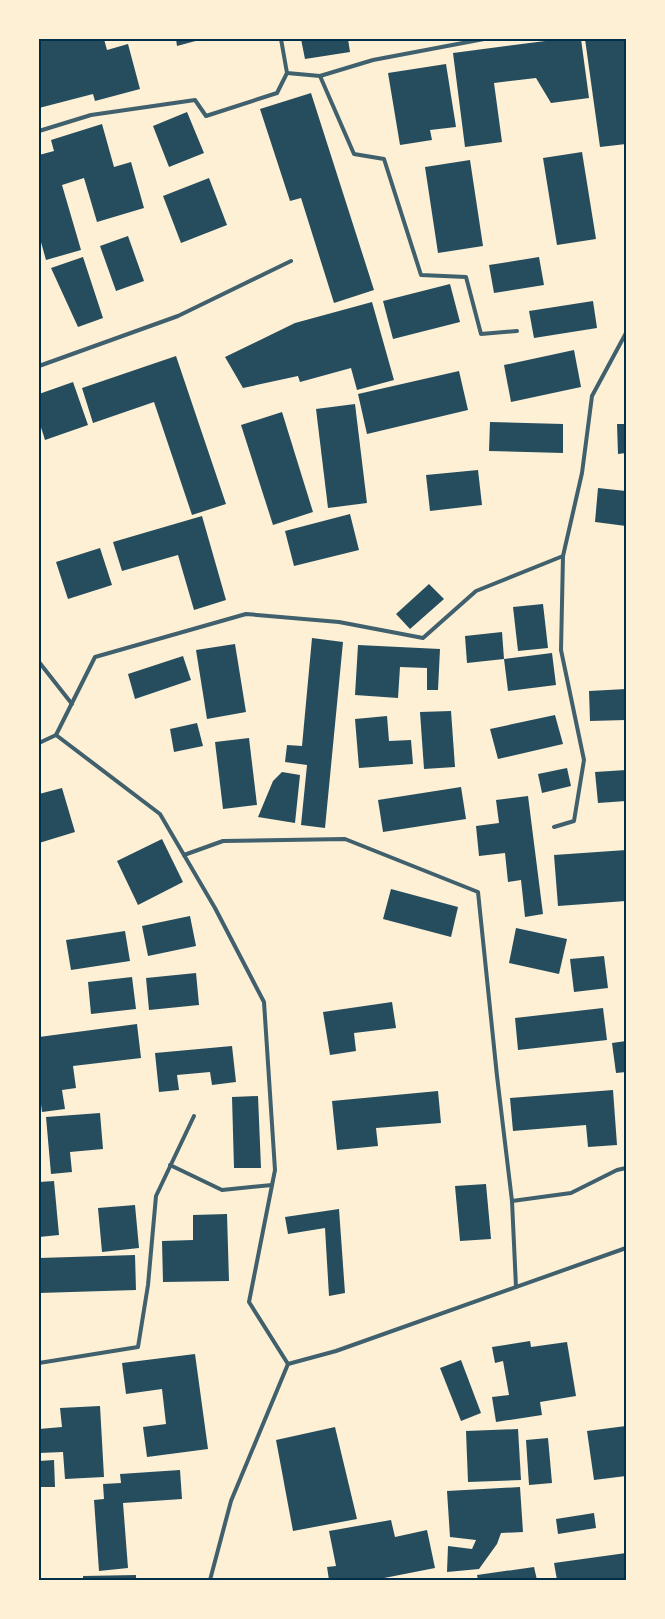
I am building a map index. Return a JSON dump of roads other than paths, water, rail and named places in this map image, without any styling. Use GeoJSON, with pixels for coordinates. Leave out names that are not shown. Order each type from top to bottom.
{"type":"FeatureCollection","features":[{"type":"Feature","properties":{"kind":"lane"},"geometry":{"type":"LineString","coordinates":[[39,131],[91,115],[195,100],[206,116],[277,93],[287,73],[281,39]]}},
{"type":"Feature","properties":{"kind":"lane"},"geometry":{"type":"LineString","coordinates":[[287,73],[320,76],[373,60],[484,39]]}},
{"type":"Feature","properties":{"kind":"lane"},"geometry":{"type":"LineString","coordinates":[[320,76],[354,154],[384,159],[420,275],[466,277],[481,334],[517,331]]}},
{"type":"Feature","properties":{"kind":"lane"},"geometry":{"type":"LineString","coordinates":[[39,366],[178,316],[291,261]]}},
{"type":"Feature","properties":{"kind":"lane"},"geometry":{"type":"LineString","coordinates":[[554,827],[574,822],[584,760],[561,650],[563,556],[582,473],[592,396],[626,333]]}},
{"type":"Feature","properties":{"kind":"lane"},"geometry":{"type":"LineString","coordinates":[[39,743],[56,735],[95,657],[246,614],[339,622],[423,638],[476,591],[563,556]]}},
{"type":"Feature","properties":{"kind":"lane"},"geometry":{"type":"LineString","coordinates":[[39,662],[72,704]]}},
{"type":"Feature","properties":{"kind":"lane"},"geometry":{"type":"LineString","coordinates":[[56,735],[160,814],[215,908],[264,1002],[275,1170],[249,1302],[288,1364]]}},
{"type":"Feature","properties":{"kind":"lane"},"geometry":{"type":"LineString","coordinates":[[184,855],[224,841],[345,840],[478,892],[512,1201],[516,1287]]}},
{"type":"Feature","properties":{"kind":"lane"},"geometry":{"type":"LineString","coordinates":[[39,1362],[138,1347],[148,1285],[156,1196],[194,1116]]}},
{"type":"Feature","properties":{"kind":"lane"},"geometry":{"type":"LineString","coordinates":[[170,1165],[222,1190],[272,1185]]}},
{"type":"Feature","properties":{"kind":"lane"},"geometry":{"type":"LineString","coordinates":[[512,1201],[571,1193],[617,1170],[626,1168]]}},
{"type":"Feature","properties":{"kind":"lane"},"geometry":{"type":"LineString","coordinates":[[288,1364],[336,1351],[626,1248]]}},
{"type":"Feature","properties":{"kind":"lane"},"geometry":{"type":"LineString","coordinates":[[210,1580],[231,1500],[288,1364]]}}]}
